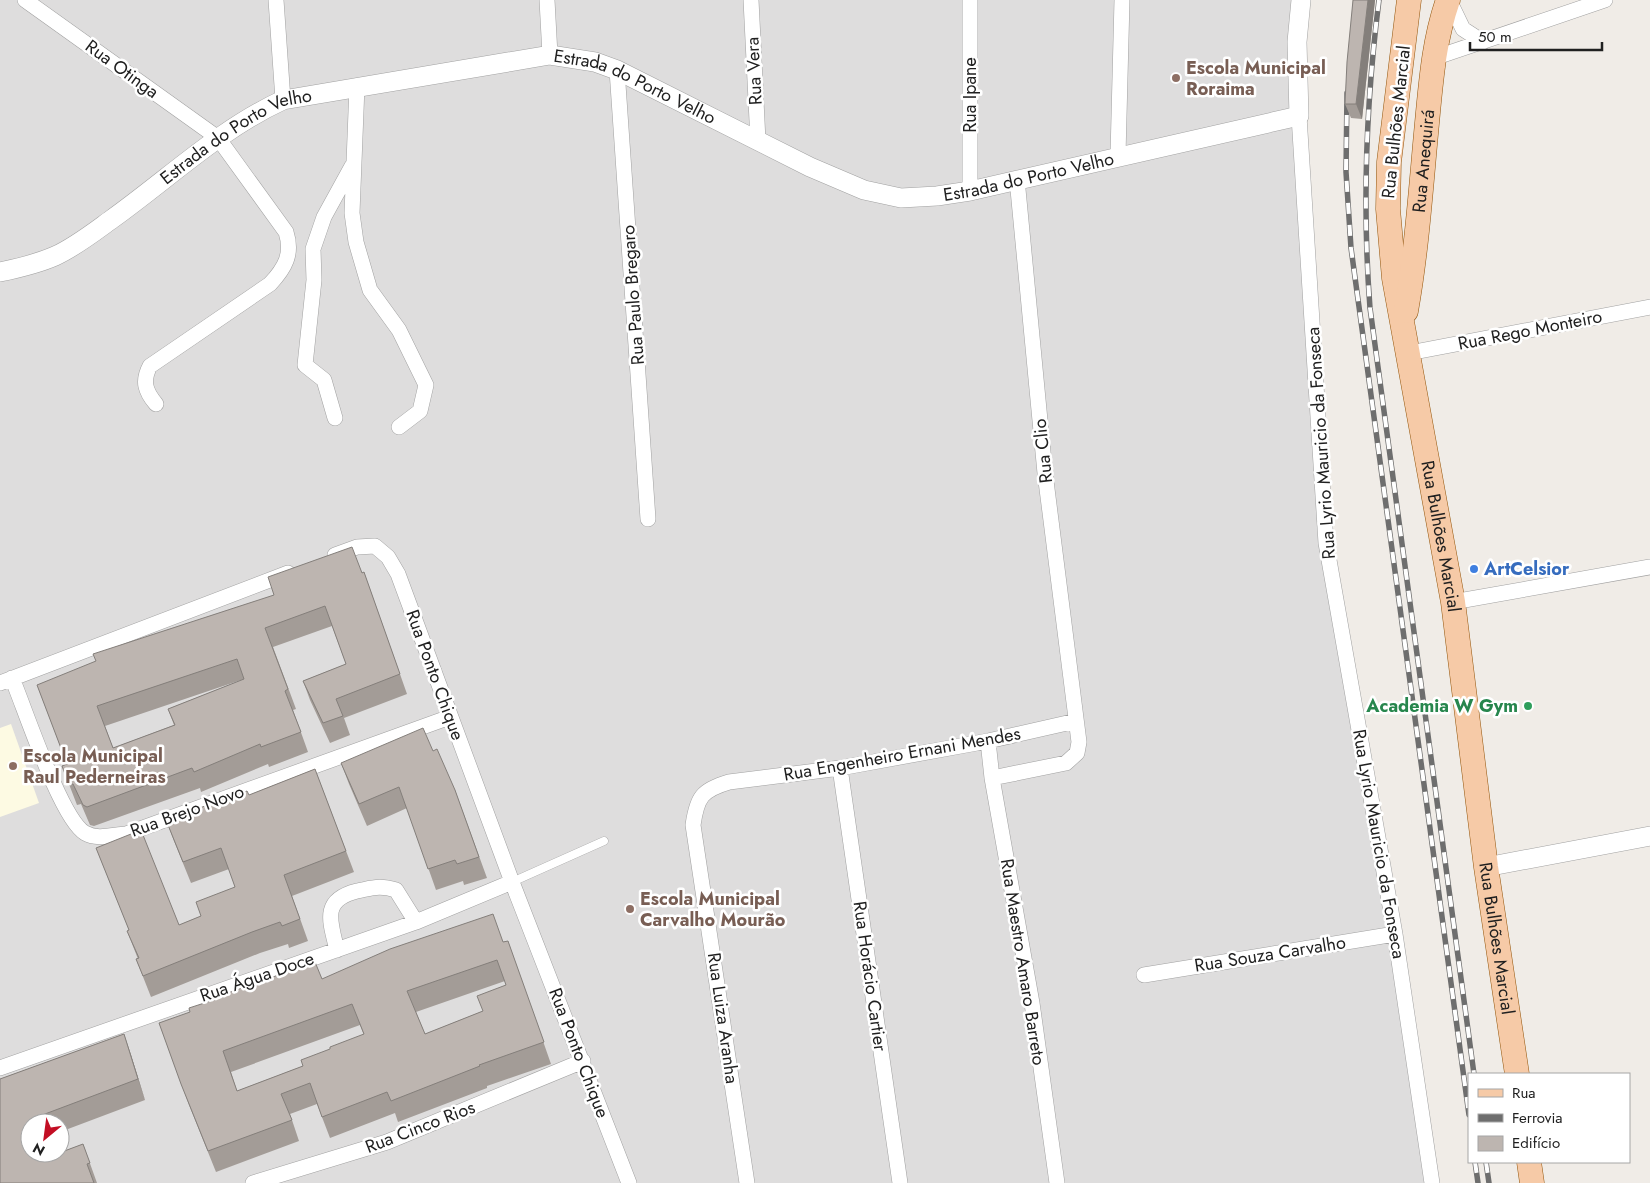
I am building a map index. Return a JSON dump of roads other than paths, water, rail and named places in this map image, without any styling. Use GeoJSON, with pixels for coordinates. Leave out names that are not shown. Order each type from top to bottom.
{"type":"FeatureCollection","features":[{"type":"Feature","properties":{"kind":"main road","name":"Rua Bulhões Marcial"},"geometry":{"type":"LineString","coordinates":[[1409,0],[1389,162],[1388,209],[1394,278],[1410,353],[1453,602],[1486,867],[1516,1073]]}},
{"type":"Feature","properties":{"kind":"main road","name":"Rua Anequirá"},"geometry":{"type":"LineString","coordinates":[[1404,323],[1415,264],[1434,58],[1438,31],[1449,0]]}},
{"type":"Feature","properties":{"kind":"main road"},"geometry":{"type":"LineString","coordinates":[[1529,1163],[1532,1183]]}},
{"type":"Feature","properties":{"kind":"street","name":"Rua Otinga"},"geometry":{"type":"LineString","coordinates":[[25,0],[218,138],[286,232],[290,245],[288,260],[270,284],[150,366],[145,374],[144,384],[148,394],[156,404]]}},
{"type":"Feature","properties":{"kind":"street"},"geometry":{"type":"LineString","coordinates":[[276,0],[283,100]]}},
{"type":"Feature","properties":{"kind":"street"},"geometry":{"type":"LineString","coordinates":[[547,0],[550,55]]}},
{"type":"Feature","properties":{"kind":"street","name":"Rua Vera"},"geometry":{"type":"LineString","coordinates":[[751,0],[758,141]]}},
{"type":"Feature","properties":{"kind":"street","name":"Rua Ipane"},"geometry":{"type":"LineString","coordinates":[[970,0],[970,190]]}},
{"type":"Feature","properties":{"kind":"street"},"geometry":{"type":"LineString","coordinates":[[1118,155],[1122,0]]}},
{"type":"Feature","properties":{"kind":"street"},"geometry":{"type":"LineString","coordinates":[[1299,116],[1297,42],[1301,0]]}},
{"type":"Feature","properties":{"kind":"street"},"geometry":{"type":"LineString","coordinates":[[1449,0],[1463,28],[1483,42]]}},
{"type":"Feature","properties":{"kind":"street"},"geometry":{"type":"LineString","coordinates":[[1434,58],[1606,0]]}},
{"type":"Feature","properties":{"kind":"street","name":"Estrada do Porto Velho"},"geometry":{"type":"LineString","coordinates":[[0,272],[27,266],[55,256],[81,241],[157,187],[218,138],[260,111],[283,100],[357,86],[550,55],[595,62],[617,70],[758,141],[864,190],[901,198],[937,196],[970,190],[1118,155],[1299,116]]}},
{"type":"Feature","properties":{"kind":"street","name":"Rua Paulo Bregaro"},"geometry":{"type":"LineString","coordinates":[[617,70],[648,519]]}},
{"type":"Feature","properties":{"kind":"street"},"geometry":{"type":"LineString","coordinates":[[357,86],[353,229],[370,290],[399,330],[426,384],[420,411],[399,427]]}},
{"type":"Feature","properties":{"kind":"street","name":"Rua Lyrio Mauricio da Fonseca"},"geometry":{"type":"LineString","coordinates":[[1299,116],[1326,543],[1396,934],[1432,1183]]}},
{"type":"Feature","properties":{"kind":"street"},"geometry":{"type":"LineString","coordinates":[[335,418],[324,380],[304,365],[314,280],[313,249],[324,217],[354,163]]}},
{"type":"Feature","properties":{"kind":"street","name":"Rua Clio"},"geometry":{"type":"LineString","coordinates":[[992,778],[1071,760],[1077,752],[1079,742],[1045,473],[1017,179]]}},
{"type":"Feature","properties":{"kind":"street","name":"Rua Rego Monteiro"},"geometry":{"type":"LineString","coordinates":[[1410,353],[1650,307]]}},
{"type":"Feature","properties":{"kind":"street","name":"Rua Ponto Chique"},"geometry":{"type":"LineString","coordinates":[[319,561],[357,547],[375,546],[388,557],[398,574],[512,882],[629,1183]]}},
{"type":"Feature","properties":{"kind":"street"},"geometry":{"type":"LineString","coordinates":[[1453,602],[1650,566]]}},
{"type":"Feature","properties":{"kind":"street"},"geometry":{"type":"LineString","coordinates":[[6,681],[302,568]]}},
{"type":"Feature","properties":{"kind":"street","name":"Rua Brejo Novo"},"geometry":{"type":"LineString","coordinates":[[6,681],[74,824],[93,837],[126,834],[450,717]]}},
{"type":"Feature","properties":{"kind":"street","name":"Rua Engenheiro Ernani Mendes"},"geometry":{"type":"LineString","coordinates":[[728,782],[840,768],[988,741],[1076,721]]}},
{"type":"Feature","properties":{"kind":"street","name":"Rua Maestro Amaro Barreto"},"geometry":{"type":"LineString","coordinates":[[988,741],[992,778],[1032,1003],[1057,1183]]}},
{"type":"Feature","properties":{"kind":"street","name":"Rua Horácio Cartier"},"geometry":{"type":"LineString","coordinates":[[840,768],[900,1183]]}},
{"type":"Feature","properties":{"kind":"street","name":"Rua Luiza Aranha"},"geometry":{"type":"LineString","coordinates":[[728,782],[712,787],[702,795],[696,808],[693,825],[747,1183]]}},
{"type":"Feature","properties":{"kind":"street"},"geometry":{"type":"LineString","coordinates":[[1486,867],[1650,836]]}},
{"type":"Feature","properties":{"kind":"street","name":"Rua Água Doce"},"geometry":{"type":"LineString","coordinates":[[0,1068],[416,922],[512,882]]}},
{"type":"Feature","properties":{"kind":"street"},"geometry":{"type":"LineString","coordinates":[[337,950],[330,920],[331,908],[344,895],[381,886],[396,890],[416,922]]}},
{"type":"Feature","properties":{"kind":"street","name":"Rua Souza Carvalho"},"geometry":{"type":"LineString","coordinates":[[1144,975],[1396,934]]}},
{"type":"Feature","properties":{"kind":"street","name":"Rua Cinco Rios"},"geometry":{"type":"LineString","coordinates":[[253,1183],[387,1142],[583,1061]]}},
{"type":"Feature","properties":{"kind":"lane"},"geometry":{"type":"LineString","coordinates":[[512,882],[604,841]]}},
{"type":"Feature","properties":{"kind":"railway"},"geometry":{"type":"LineString","coordinates":[[1379,0],[1368,115],[1366,230],[1370,308],[1474,1073]]}},
{"type":"Feature","properties":{"kind":"railway"},"geometry":{"type":"LineString","coordinates":[[1347,93],[1346,172],[1351,248],[1468,1108]]}},
{"type":"Feature","properties":{"kind":"railway"},"geometry":{"type":"LineString","coordinates":[[1475,1163],[1478,1183]]}},
{"type":"Feature","properties":{"kind":"railway"},"geometry":{"type":"LineString","coordinates":[[1486,1163],[1489,1183]]}},
{"type":"Feature","properties":{"kind":"place","name":"Escola Municipal Roraima"},"geometry":{"type":"Point","coordinates":[1176,78]}},
{"type":"Feature","properties":{"kind":"place","name":"ArtCelsior"},"geometry":{"type":"Point","coordinates":[1474,569]}},
{"type":"Feature","properties":{"kind":"place","name":"Academia W Gym"},"geometry":{"type":"Point","coordinates":[1528,706]}},
{"type":"Feature","properties":{"kind":"place","name":"Escola Municipal Raul Pederneiras"},"geometry":{"type":"Point","coordinates":[13,766]}},
{"type":"Feature","properties":{"kind":"place","name":"Escola Municipal Carvalho Mourão"},"geometry":{"type":"Point","coordinates":[630,909]}}]}
